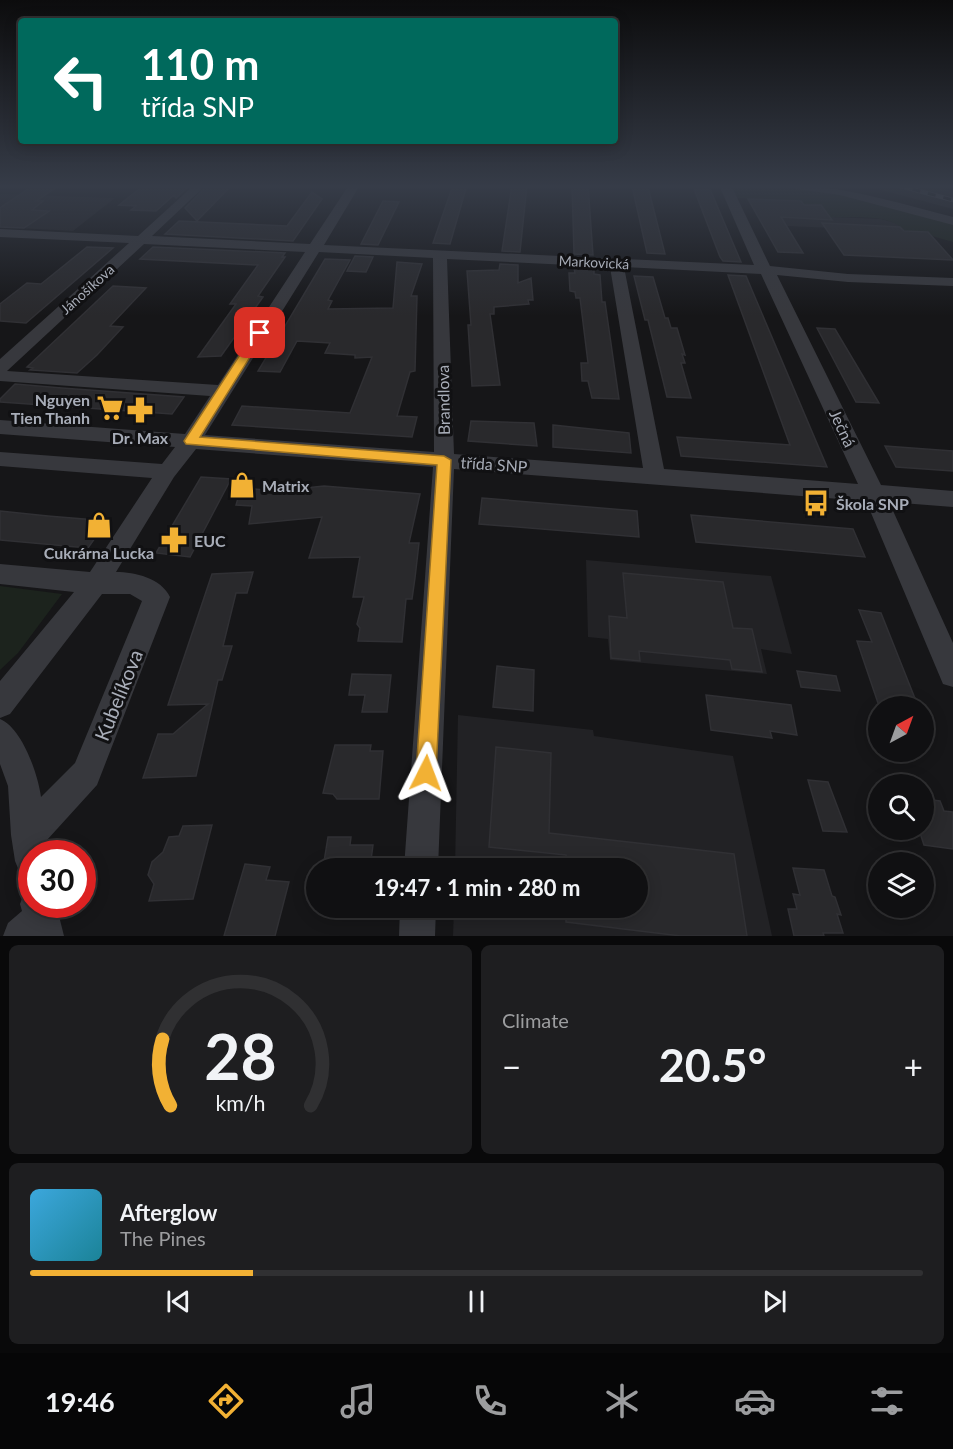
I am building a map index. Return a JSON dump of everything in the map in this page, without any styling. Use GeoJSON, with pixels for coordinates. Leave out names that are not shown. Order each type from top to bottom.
{"type":"FeatureCollection","features":[{"type":"Feature","properties":{"kind":"street","name":"Jánošíkova"},"geometry":{"type":"LineString","coordinates":[[0,368],[153,229]]}},
{"type":"Feature","properties":{"kind":"street"},"geometry":{"type":"LineString","coordinates":[[0,705],[96,583],[167,472],[191,441],[327,229]]}},
{"type":"Feature","properties":{"kind":"street","name":"Ječná"},"geometry":{"type":"LineString","coordinates":[[745,229],[873,492],[953,675]]}},
{"type":"Feature","properties":{"kind":"street","name":"Markovická"},"geometry":{"type":"LineString","coordinates":[[0,233],[766,270],[861,279],[953,282]]}},
{"type":"Feature","properties":{"kind":"street","name":"Brandlova"},"geometry":{"type":"LineString","coordinates":[[422,858],[444,460],[440,254]]}},
{"type":"Feature","properties":{"kind":"street"},"geometry":{"type":"LineString","coordinates":[[616,263],[654,477]]}},
{"type":"Feature","properties":{"kind":"street","name":"Markovická"},"geometry":{"type":"LineString","coordinates":[[793,272],[850,264],[953,269]]}},
{"type":"Feature","properties":{"kind":"street"},"geometry":{"type":"LineString","coordinates":[[850,264],[848,271],[861,279]]}},
{"type":"Feature","properties":{"kind":"street"},"geometry":{"type":"LineString","coordinates":[[0,376],[223,391]]}},
{"type":"Feature","properties":{"kind":"street","name":"třída SNP"},"geometry":{"type":"LineString","coordinates":[[0,427],[873,492],[953,500]]}},
{"type":"Feature","properties":{"kind":"street"},"geometry":{"type":"LineString","coordinates":[[0,459],[167,472]]}},
{"type":"Feature","properties":{"kind":"street"},"geometry":{"type":"LineString","coordinates":[[0,574],[96,583]]}},
{"type":"Feature","properties":{"kind":"street","name":"Kubelíkova"},"geometry":{"type":"LineString","coordinates":[[36,840],[86,774],[157,597],[134,583],[96,583]]}},
{"type":"Feature","properties":{"kind":"street","name":"Kubelíkova"},"geometry":{"type":"LineString","coordinates":[[0,734],[14,759],[24,786],[29,840]]}},
{"type":"Feature","properties":{"kind":"street"},"geometry":{"type":"LineString","coordinates":[[417,936],[418,918]]}},
{"type":"Feature","properties":{"kind":"shaded area"},"geometry":{"type":"Polygon","coordinates":[[[31,229],[76,229],[73,231],[31,229]]]}},
{"type":"Feature","properties":{"kind":"shaded area"},"geometry":{"type":"Polygon","coordinates":[[[850,229],[903,229],[905,231],[850,229]]]}},
{"type":"Feature","properties":{"kind":"shaded area"},"geometry":{"type":"Polygon","coordinates":[[[902,229],[953,229],[953,242],[932,236],[928,232],[905,231],[902,229]]]}},
{"type":"Feature","properties":{"kind":"shaded area"},"geometry":{"type":"Polygon","coordinates":[[[586,560],[771,576],[792,654],[761,649],[767,674],[610,660],[608,639],[588,637],[586,560]]]}},
{"type":"Feature","properties":{"kind":"shaded area"},"geometry":{"type":"Polygon","coordinates":[[[0,586],[62,594],[18,653],[0,670],[0,586]]]}},
{"type":"Feature","properties":{"kind":"shaded area"},"geometry":{"type":"Polygon","coordinates":[[[458,715],[593,730],[594,736],[733,756],[772,936],[453,936],[454,918],[648,918],[648,858],[455,858],[458,715]]]}},
{"type":"Feature","properties":{"kind":"building"},"geometry":{"type":"Polygon","coordinates":[[[171,229],[302,229],[293,241],[165,234],[171,229]]]}},
{"type":"Feature","properties":{"kind":"building"},"geometry":{"type":"Polygon","coordinates":[[[369,229],[386,229],[378,245],[361,244],[369,229]]]}},
{"type":"Feature","properties":{"kind":"building"},"geometry":{"type":"Polygon","coordinates":[[[438,229],[454,229],[450,244],[433,243],[438,229]]]}},
{"type":"Feature","properties":{"kind":"building"},"geometry":{"type":"Polygon","coordinates":[[[505,229],[522,229],[520,252],[502,251],[505,229]]]}},
{"type":"Feature","properties":{"kind":"building"},"geometry":{"type":"Polygon","coordinates":[[[573,229],[591,229],[593,255],[574,254],[573,229]]]}},
{"type":"Feature","properties":{"kind":"building"},"geometry":{"type":"Polygon","coordinates":[[[642,229],[659,229],[665,254],[647,253],[642,229]]]}},
{"type":"Feature","properties":{"kind":"building"},"geometry":{"type":"Polygon","coordinates":[[[709,229],[727,229],[741,262],[723,261],[709,229]]]}},
{"type":"Feature","properties":{"kind":"building"},"geometry":{"type":"Polygon","coordinates":[[[765,229],[788,229],[803,253],[778,252],[765,229]]]}},
{"type":"Feature","properties":{"kind":"building"},"geometry":{"type":"Polygon","coordinates":[[[826,229],[902,229],[904,231],[928,232],[953,260],[844,255],[826,229]]]}},
{"type":"Feature","properties":{"kind":"building"},"geometry":{"type":"Polygon","coordinates":[[[87,247],[113,248],[26,323],[0,321],[0,304],[27,283],[41,284],[87,247]]]}},
{"type":"Feature","properties":{"kind":"building"},"geometry":{"type":"Polygon","coordinates":[[[153,247],[285,253],[282,257],[285,257],[258,296],[263,297],[221,356],[198,357],[236,304],[230,304],[258,265],[140,259],[153,247]]]}},
{"type":"Feature","properties":{"kind":"building"},"geometry":{"type":"Polygon","coordinates":[[[355,256],[373,257],[366,272],[347,271],[355,256]]]}},
{"type":"Feature","properties":{"kind":"building"},"geometry":{"type":"Polygon","coordinates":[[[325,259],[350,260],[328,300],[332,301],[328,309],[393,308],[397,262],[422,264],[411,296],[417,296],[415,371],[410,372],[397,416],[417,417],[412,437],[232,425],[242,406],[350,413],[372,357],[355,358],[355,355],[325,353],[330,343],[297,341],[280,372],[258,371],[325,259]]]}},
{"type":"Feature","properties":{"kind":"building"},"geometry":{"type":"Polygon","coordinates":[[[500,264],[518,265],[518,283],[531,278],[533,300],[528,300],[529,304],[494,307],[494,314],[490,314],[500,385],[472,386],[467,271],[499,270],[500,264]]]}},
{"type":"Feature","properties":{"kind":"building"},"geometry":{"type":"Polygon","coordinates":[[[574,268],[594,268],[594,274],[600,275],[602,302],[605,302],[619,399],[592,398],[588,381],[582,381],[581,363],[588,363],[580,298],[576,298],[575,292],[570,291],[569,273],[575,273],[574,268]]]}},
{"type":"Feature","properties":{"kind":"building"},"geometry":{"type":"Polygon","coordinates":[[[728,275],[746,276],[827,467],[681,456],[677,437],[790,445],[728,275]]]}},
{"type":"Feature","properties":{"kind":"building"},"geometry":{"type":"Polygon","coordinates":[[[634,276],[653,277],[665,318],[668,318],[671,328],[677,328],[685,355],[682,354],[685,363],[681,363],[691,398],[667,397],[648,320],[645,320],[634,276]]]}},
{"type":"Feature","properties":{"kind":"building"},"geometry":{"type":"Polygon","coordinates":[[[113,286],[146,288],[110,326],[123,327],[97,355],[77,373],[30,370],[33,368],[27,367],[113,286]]]}},
{"type":"Feature","properties":{"kind":"building"},"geometry":{"type":"Polygon","coordinates":[[[817,328],[835,329],[879,403],[856,402],[817,328]]]}},
{"type":"Feature","properties":{"kind":"building"},"geometry":{"type":"Polygon","coordinates":[[[15,384],[184,397],[172,414],[0,402],[0,399],[15,384]]]}},
{"type":"Feature","properties":{"kind":"building"},"geometry":{"type":"Polygon","coordinates":[[[471,421],[534,423],[537,446],[468,441],[471,421]]]}},
{"type":"Feature","properties":{"kind":"building"},"geometry":{"type":"Polygon","coordinates":[[[553,425],[629,433],[631,453],[553,447],[553,425]]]}},
{"type":"Feature","properties":{"kind":"building"},"geometry":{"type":"Polygon","coordinates":[[[885,446],[953,451],[953,471],[896,467],[885,446]]]}},
{"type":"Feature","properties":{"kind":"building"},"geometry":{"type":"Polygon","coordinates":[[[201,477],[231,479],[190,557],[156,553],[201,477]]]}},
{"type":"Feature","properties":{"kind":"building"},"geometry":{"type":"Polygon","coordinates":[[[324,486],[420,494],[409,543],[419,543],[415,578],[412,599],[406,599],[402,642],[358,641],[360,628],[357,624],[364,597],[353,597],[360,557],[309,558],[322,517],[249,524],[252,506],[236,505],[241,488],[277,491],[324,486]]]}},
{"type":"Feature","properties":{"kind":"building"},"geometry":{"type":"Polygon","coordinates":[[[482,498],[637,511],[639,537],[479,524],[482,498]]]}},
{"type":"Feature","properties":{"kind":"building"},"geometry":{"type":"Polygon","coordinates":[[[0,511],[107,521],[88,548],[0,540],[0,511]]]}},
{"type":"Feature","properties":{"kind":"building"},"geometry":{"type":"Polygon","coordinates":[[[691,515],[853,529],[865,557],[696,542],[691,515]]]}},
{"type":"Feature","properties":{"kind":"building"},"geometry":{"type":"Polygon","coordinates":[[[253,572],[247,593],[236,593],[223,646],[232,646],[222,680],[218,680],[196,776],[143,778],[158,734],[173,734],[208,704],[168,705],[212,574],[253,572]]]}},
{"type":"Feature","properties":{"kind":"building"},"geometry":{"type":"Polygon","coordinates":[[[623,573],[723,582],[733,628],[752,629],[762,672],[732,669],[730,660],[639,651],[640,661],[611,658],[609,616],[627,618],[623,573]]]}},
{"type":"Feature","properties":{"kind":"building"},"geometry":{"type":"Polygon","coordinates":[[[859,610],[881,613],[914,696],[876,696],[857,641],[872,642],[859,610]]]}},
{"type":"Feature","properties":{"kind":"building"},"geometry":{"type":"Polygon","coordinates":[[[497,666],[534,670],[533,711],[493,707],[497,666]]]}},
{"type":"Feature","properties":{"kind":"building"},"geometry":{"type":"Polygon","coordinates":[[[797,671],[836,676],[840,691],[801,687],[797,671]]]}},
{"type":"Feature","properties":{"kind":"building"},"geometry":{"type":"Polygon","coordinates":[[[352,674],[391,675],[387,712],[362,712],[365,695],[349,695],[352,674]]]}},
{"type":"Feature","properties":{"kind":"building"},"geometry":{"type":"Polygon","coordinates":[[[706,695],[791,705],[797,735],[770,731],[772,738],[711,730],[706,695]]]}},
{"type":"Feature","properties":{"kind":"building"},"geometry":{"type":"Polygon","coordinates":[[[335,745],[371,745],[370,751],[383,751],[379,799],[337,799],[333,794],[323,793],[335,745]]]}},
{"type":"Feature","properties":{"kind":"building"},"geometry":{"type":"Polygon","coordinates":[[[496,747],[551,753],[549,833],[734,854],[747,936],[681,936],[566,922],[566,918],[648,918],[648,858],[566,858],[566,855],[489,847],[496,747]]]}},
{"type":"Feature","properties":{"kind":"building"},"geometry":{"type":"Polygon","coordinates":[[[808,780],[828,782],[847,832],[823,831],[808,780]]]}},
{"type":"Feature","properties":{"kind":"building"},"geometry":{"type":"Polygon","coordinates":[[[934,800],[940,801],[944,811],[953,812],[953,849],[924,845],[922,840],[934,840],[934,800]]]}},
{"type":"Feature","properties":{"kind":"building"},"geometry":{"type":"Polygon","coordinates":[[[212,825],[193,899],[149,901],[154,884],[148,875],[152,862],[163,852],[169,837],[179,836],[183,826],[212,825]]]}},
{"type":"Feature","properties":{"kind":"building"},"geometry":{"type":"Polygon","coordinates":[[[328,837],[351,837],[350,845],[373,845],[371,858],[325,858],[328,837]]]}},
{"type":"Feature","properties":{"kind":"building"},"geometry":{"type":"Polygon","coordinates":[[[245,864],[270,867],[266,880],[289,882],[275,936],[224,936],[245,864]]]}},
{"type":"Feature","properties":{"kind":"building"},"geometry":{"type":"Polygon","coordinates":[[[793,868],[824,870],[841,915],[837,914],[843,933],[823,933],[824,936],[794,936],[788,909],[797,909],[793,894],[800,895],[793,868]]]}},
{"type":"Feature","properties":{"kind":"place","name":"Nguyen Tien Thanh"},"geometry":{"type":"Point","coordinates":[110,408]}},
{"type":"Feature","properties":{"kind":"place","name":"Dr. Max"},"geometry":{"type":"Point","coordinates":[140,410]}},
{"type":"Feature","properties":{"kind":"place","name":"Matrix"},"geometry":{"type":"Point","coordinates":[242,485]}},
{"type":"Feature","properties":{"kind":"place","name":"Škola SNP"},"geometry":{"type":"Point","coordinates":[816,503]}},
{"type":"Feature","properties":{"kind":"place","name":"Cukrárna Lucka"},"geometry":{"type":"Point","coordinates":[99,525]}},
{"type":"Feature","properties":{"kind":"place","name":"EUC"},"geometry":{"type":"Point","coordinates":[174,540]}},
{"type":"Feature","properties":{"kind":"route"},"geometry":{"type":"LineString","coordinates":[[260,333],[191,441],[444,460],[426,773]]}}]}
